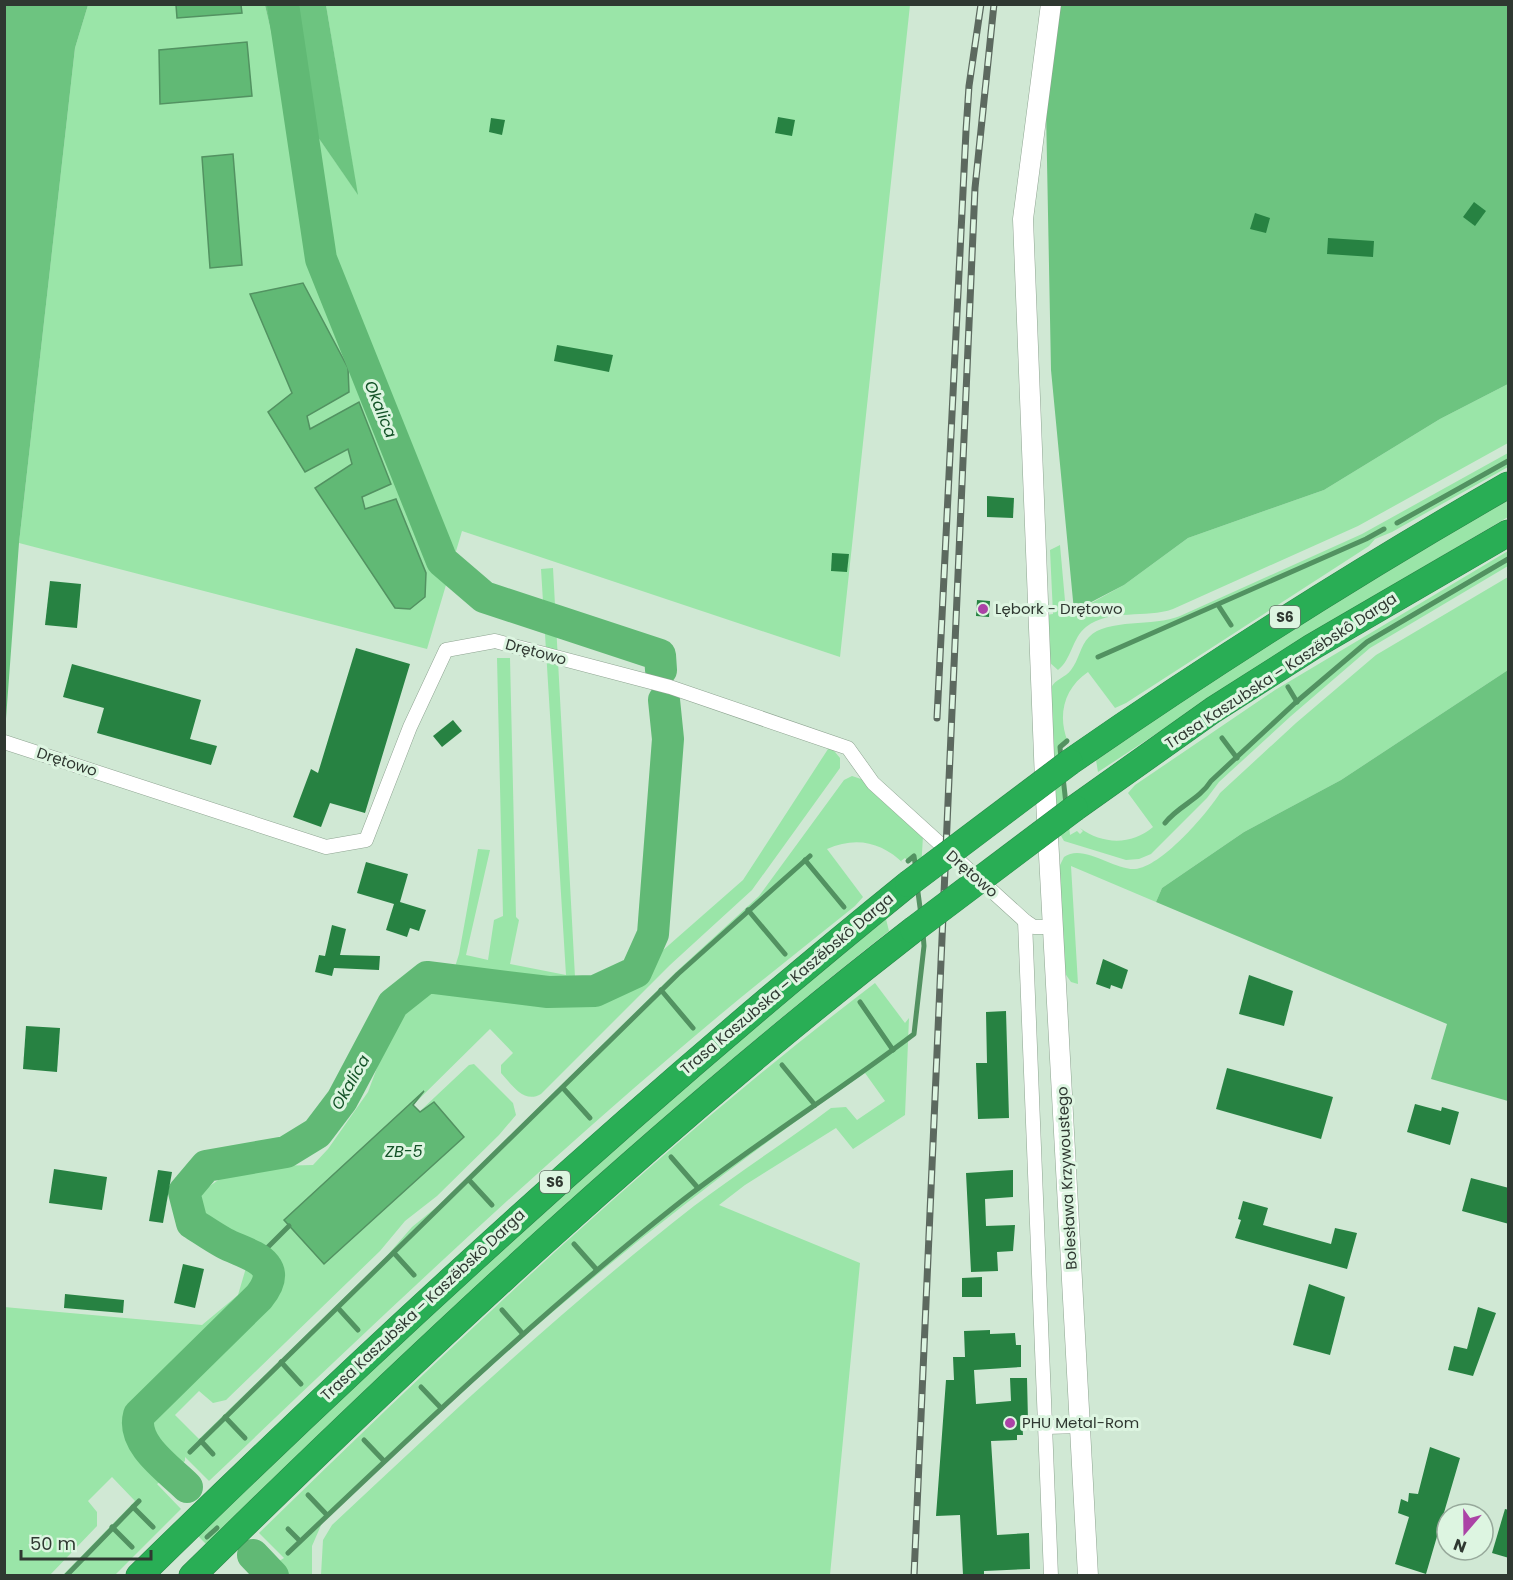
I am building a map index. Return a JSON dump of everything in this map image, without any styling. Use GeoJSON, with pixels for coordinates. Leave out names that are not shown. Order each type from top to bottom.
{"type":"FeatureCollection","features":[{"type":"Feature","properties":{"kind":"highway","name":"Trasa Kaszubska – Kaszëbskô Darga"},"geometry":{"type":"LineString","coordinates":[[139,1575],[548,1189],[761,1004],[908,884],[1070,762],[1291,613],[1509,485]]}},
{"type":"Feature","properties":{"kind":"highway","name":"Trasa Kaszubska – Kaszëbskô Darga"},"geometry":{"type":"LineString","coordinates":[[192,1575],[572,1216],[783,1033],[1075,808],[1213,710],[1312,647],[1509,533]]}},
{"type":"Feature","properties":{"kind":"main road","name":"Bolesława Krzywoustego"},"geometry":{"type":"LineString","coordinates":[[1051,4],[1023,219],[1045,782],[1088,1575]]}},
{"type":"Feature","properties":{"kind":"street","name":"Drętowo"},"geometry":{"type":"LineString","coordinates":[[4,742],[326,847],[366,840],[410,727],[446,650],[495,641],[670,687],[848,748],[873,783],[1025,921]]}},
{"type":"Feature","properties":{"kind":"street"},"geometry":{"type":"LineString","coordinates":[[1025,921],[1034,927],[1054,927]]}},
{"type":"Feature","properties":{"kind":"street"},"geometry":{"type":"LineString","coordinates":[[1025,921],[1051,1575]]}},
{"type":"Feature","properties":{"kind":"street"},"geometry":{"type":"LineString","coordinates":[[1046,1428],[1080,1426]]}},
{"type":"Feature","properties":{"kind":"shaded area"},"geometry":{"type":"Polygon","coordinates":[[[5,4],[88,5],[75,48],[19,543],[5,732],[5,4]]]}},
{"type":"Feature","properties":{"kind":"shaded area"},"geometry":{"type":"Polygon","coordinates":[[[88,5],[265,5],[284,88],[357,193],[326,5],[910,5],[840,657],[462,531],[427,649],[19,543],[75,48],[88,5]]]}},
{"type":"Feature","properties":{"kind":"shaded area"},"geometry":{"type":"Polygon","coordinates":[[[265,5],[326,5],[358,195],[284,88],[265,5]]]}},
{"type":"Feature","properties":{"kind":"shaded area"},"geometry":{"type":"Polygon","coordinates":[[[1044,5],[1508,5],[1508,384],[1440,419],[1324,490],[1188,538],[1124,585],[1074,611],[1051,370],[1044,5]]]}},
{"type":"Feature","properties":{"kind":"shaded area"},"geometry":{"type":"Polygon","coordinates":[[[1508,384],[1508,443],[1358,526],[1173,609],[1096,621],[1081,632],[1058,670],[1049,662],[1046,615],[1053,614],[1050,550],[1060,545],[1066,612],[1073,613],[1124,585],[1188,538],[1324,490],[1440,419],[1508,384]]]}},
{"type":"Feature","properties":{"kind":"shaded area"},"geometry":{"type":"Polygon","coordinates":[[[1508,453],[1508,467],[1392,532],[1375,539],[1369,546],[1126,703],[1115,708],[1088,672],[1068,694],[1063,713],[1068,742],[1061,747],[1070,835],[1077,831],[1080,834],[1083,831],[1080,828],[1098,838],[1127,840],[1153,827],[1128,793],[1135,785],[1275,690],[1508,551],[1508,566],[1370,648],[1219,782],[1207,798],[1151,854],[1139,859],[1126,860],[1064,841],[1057,829],[1051,688],[1071,670],[1089,637],[1107,627],[1180,616],[1362,534],[1508,453]]]}},
{"type":"Feature","properties":{"kind":"shaded area"},"geometry":{"type":"Polygon","coordinates":[[[1508,500],[1508,517],[1293,644],[1098,772],[1096,760],[1197,691],[1351,593],[1508,500]]]}},
{"type":"Feature","properties":{"kind":"shaded area"},"geometry":{"type":"Polygon","coordinates":[[[553,568],[575,977],[588,979],[584,992],[593,989],[619,965],[645,966],[743,880],[830,746],[840,758],[840,768],[752,890],[670,965],[541,1094],[529,1097],[524,1095],[514,1088],[501,1073],[501,1065],[513,1053],[490,1029],[413,1105],[419,1112],[469,1065],[474,1064],[513,1103],[516,1115],[437,1196],[405,1221],[380,1251],[226,1400],[213,1403],[199,1391],[175,1415],[199,1439],[385,1258],[412,1227],[444,1201],[676,972],[759,896],[844,780],[852,776],[864,780],[923,836],[919,903],[914,858],[908,861],[905,858],[901,861],[904,864],[887,851],[868,843],[848,843],[827,849],[863,897],[855,906],[698,1033],[557,1156],[209,1481],[185,1457],[185,1461],[178,1467],[190,1479],[187,1487],[179,1490],[167,1477],[157,1484],[181,1509],[115,1575],[63,1575],[135,1501],[112,1477],[88,1501],[97,1512],[97,1526],[50,1575],[5,1575],[4,1307],[202,1325],[238,1295],[248,1261],[239,1254],[244,1247],[194,1208],[204,1190],[237,1167],[313,1165],[328,1149],[368,1092],[390,1033],[424,991],[450,983],[459,954],[478,849],[490,850],[466,955],[488,960],[494,920],[503,916],[497,658],[510,658],[516,917],[519,920],[510,964],[566,975],[541,569],[553,568]]]}},
{"type":"Feature","properties":{"kind":"shaded area"},"geometry":{"type":"Polygon","coordinates":[[[1508,577],[1508,670],[1341,780],[1244,832],[1162,888],[1156,902],[1071,866],[1078,984],[1071,982],[1064,972],[1059,867],[1064,857],[1080,853],[1126,868],[1135,869],[1146,866],[1170,850],[1194,826],[1220,793],[1296,723],[1376,655],[1508,577]]]}},
{"type":"Feature","properties":{"kind":"shaded area"},"geometry":{"type":"Polygon","coordinates":[[[1508,670],[1508,1101],[1431,1079],[1447,1024],[1156,902],[1162,888],[1244,832],[1341,780],[1508,670]]]}},
{"type":"Feature","properties":{"kind":"shaded area"},"geometry":{"type":"Polygon","coordinates":[[[886,919],[889,931],[711,1077],[539,1229],[371,1385],[206,1544],[198,1536],[535,1220],[708,1067],[886,919]]]}},
{"type":"Feature","properties":{"kind":"shaded area"},"geometry":{"type":"Polygon","coordinates":[[[875,983],[905,1023],[909,1018],[905,1115],[853,1149],[836,1128],[745,1185],[719,1205],[860,1263],[830,1575],[321,1575],[323,1540],[332,1525],[464,1402],[600,1282],[694,1206],[831,1108],[846,1107],[857,1120],[885,1101],[865,1073],[696,1195],[588,1282],[483,1373],[322,1523],[312,1546],[312,1575],[262,1575],[250,1563],[253,1555],[261,1552],[273,1565],[284,1558],[259,1533],[483,1319],[714,1112],[875,983]]]}},
{"type":"Feature","properties":{"kind":"water"},"geometry":{"type":"Polygon","coordinates":[[[176,5],[241,5],[242,13],[177,18],[176,5]]]}},
{"type":"Feature","properties":{"kind":"water"},"geometry":{"type":"Polygon","coordinates":[[[247,42],[252,96],[160,104],[159,50],[247,42]]]}},
{"type":"Feature","properties":{"kind":"water"},"geometry":{"type":"Polygon","coordinates":[[[233,154],[242,265],[210,268],[202,157],[233,154]]]}},
{"type":"Feature","properties":{"kind":"water"},"geometry":{"type":"Polygon","coordinates":[[[303,283],[348,368],[349,392],[307,416],[310,429],[359,402],[391,484],[362,497],[365,509],[396,499],[426,573],[425,597],[410,609],[395,608],[315,488],[352,464],[348,449],[305,472],[268,412],[292,393],[250,294],[303,283]]]}},
{"type":"Feature","properties":{"kind":"water","name":"ZB-5"},"geometry":{"type":"Polygon","coordinates":[[[424,1091],[413,1105],[420,1112],[434,1102],[464,1137],[324,1264],[284,1220],[424,1091]]]}},
{"type":"Feature","properties":{"kind":"building"},"geometry":{"type":"Polygon","coordinates":[[[778,117],[795,120],[792,136],[775,133],[778,117]]]}},
{"type":"Feature","properties":{"kind":"building"},"geometry":{"type":"Polygon","coordinates":[[[491,118],[505,120],[502,135],[489,132],[491,118]]]}},
{"type":"Feature","properties":{"kind":"building"},"geometry":{"type":"Polygon","coordinates":[[[1474,202],[1486,211],[1475,226],[1463,217],[1474,202]]]}},
{"type":"Feature","properties":{"kind":"building"},"geometry":{"type":"Polygon","coordinates":[[[1255,213],[1270,218],[1266,233],[1250,229],[1255,213]]]}},
{"type":"Feature","properties":{"kind":"building"},"geometry":{"type":"Polygon","coordinates":[[[1328,238],[1374,241],[1373,257],[1327,254],[1328,238]]]}},
{"type":"Feature","properties":{"kind":"building"},"geometry":{"type":"Polygon","coordinates":[[[557,345],[613,355],[609,372],[554,361],[557,345]]]}},
{"type":"Feature","properties":{"kind":"building"},"geometry":{"type":"Polygon","coordinates":[[[987,496],[1014,498],[1013,518],[987,517],[987,496]]]}},
{"type":"Feature","properties":{"kind":"building"},"geometry":{"type":"Polygon","coordinates":[[[832,553],[849,554],[847,572],[831,571],[832,553]]]}},
{"type":"Feature","properties":{"kind":"building"},"geometry":{"type":"Polygon","coordinates":[[[50,581],[81,584],[77,628],[45,625],[50,581]]]}},
{"type":"Feature","properties":{"kind":"building"},"geometry":{"type":"Polygon","coordinates":[[[977,600],[990,601],[989,617],[976,616],[977,600]]]}},
{"type":"Feature","properties":{"kind":"building"},"geometry":{"type":"Polygon","coordinates":[[[356,648],[410,664],[365,813],[330,803],[321,827],[293,817],[311,769],[318,773],[356,648]]]}},
{"type":"Feature","properties":{"kind":"building"},"geometry":{"type":"Polygon","coordinates":[[[72,664],[201,700],[190,739],[217,746],[211,765],[97,733],[104,708],[63,697],[72,664]]]}},
{"type":"Feature","properties":{"kind":"building"},"geometry":{"type":"Polygon","coordinates":[[[453,720],[462,731],[442,747],[433,736],[453,720]]]}},
{"type":"Feature","properties":{"kind":"building"},"geometry":{"type":"Polygon","coordinates":[[[366,862],[408,874],[400,902],[426,910],[419,931],[410,928],[407,937],[386,930],[394,904],[357,893],[366,862]]]}},
{"type":"Feature","properties":{"kind":"building"},"geometry":{"type":"Polygon","coordinates":[[[332,925],[346,929],[340,955],[380,956],[379,970],[334,968],[332,976],[315,972],[319,955],[325,956],[332,925]]]}},
{"type":"Feature","properties":{"kind":"building"},"geometry":{"type":"Polygon","coordinates":[[[1103,959],[1128,970],[1122,989],[1111,985],[1110,989],[1096,984],[1103,959]]]}},
{"type":"Feature","properties":{"kind":"building"},"geometry":{"type":"Polygon","coordinates":[[[1249,975],[1293,991],[1284,1026],[1239,1014],[1249,975]]]}},
{"type":"Feature","properties":{"kind":"building"},"geometry":{"type":"Polygon","coordinates":[[[1006,1011],[1009,1118],[978,1119],[976,1063],[987,1063],[986,1012],[1006,1011]]]}},
{"type":"Feature","properties":{"kind":"building"},"geometry":{"type":"Polygon","coordinates":[[[26,1026],[60,1028],[57,1072],[23,1069],[26,1026]]]}},
{"type":"Feature","properties":{"kind":"building"},"geometry":{"type":"Polygon","coordinates":[[[1227,1068],[1333,1097],[1321,1139],[1216,1109],[1227,1068]]]}},
{"type":"Feature","properties":{"kind":"building"},"geometry":{"type":"Polygon","coordinates":[[[1415,1104],[1441,1111],[1442,1107],[1459,1112],[1450,1145],[1407,1132],[1415,1104]]]}},
{"type":"Feature","properties":{"kind":"building"},"geometry":{"type":"Polygon","coordinates":[[[54,1169],[107,1177],[102,1210],[49,1203],[54,1169]]]}},
{"type":"Feature","properties":{"kind":"building"},"geometry":{"type":"Polygon","coordinates":[[[158,1170],[172,1172],[163,1223],[149,1221],[158,1170]]]}},
{"type":"Feature","properties":{"kind":"building"},"geometry":{"type":"Polygon","coordinates":[[[1013,1170],[1013,1197],[985,1199],[986,1226],[1015,1225],[1013,1251],[997,1252],[998,1271],[971,1272],[966,1173],[1013,1170]]]}},
{"type":"Feature","properties":{"kind":"building"},"geometry":{"type":"Polygon","coordinates":[[[1471,1178],[1509,1188],[1509,1224],[1462,1211],[1471,1178]]]}},
{"type":"Feature","properties":{"kind":"building"},"geometry":{"type":"Polygon","coordinates":[[[1243,1201],[1268,1208],[1263,1225],[1331,1244],[1335,1228],[1357,1233],[1347,1269],[1235,1238],[1241,1220],[1238,1219],[1243,1201]]]}},
{"type":"Feature","properties":{"kind":"building"},"geometry":{"type":"Polygon","coordinates":[[[183,1264],[204,1269],[195,1308],[174,1303],[183,1264]]]}},
{"type":"Feature","properties":{"kind":"building"},"geometry":{"type":"Polygon","coordinates":[[[982,1277],[982,1297],[962,1297],[962,1278],[982,1277]]]}},
{"type":"Feature","properties":{"kind":"building"},"geometry":{"type":"Polygon","coordinates":[[[1309,1284],[1345,1297],[1330,1355],[1293,1345],[1309,1284]]]}},
{"type":"Feature","properties":{"kind":"building"},"geometry":{"type":"Polygon","coordinates":[[[65,1294],[124,1300],[123,1313],[64,1308],[65,1294]]]}},
{"type":"Feature","properties":{"kind":"building"},"geometry":{"type":"Polygon","coordinates":[[[1478,1307],[1496,1313],[1473,1376],[1448,1370],[1454,1346],[1467,1349],[1478,1307]]]}},
{"type":"Feature","properties":{"kind":"building"},"geometry":{"type":"Polygon","coordinates":[[[990,1330],[990,1334],[1015,1333],[1016,1345],[1021,1345],[1021,1367],[974,1370],[976,1404],[1011,1401],[1010,1378],[1027,1378],[1028,1421],[1022,1422],[1023,1435],[1017,1435],[1017,1440],[991,1441],[997,1535],[1029,1533],[1030,1569],[984,1571],[984,1575],[963,1575],[960,1515],[936,1516],[946,1380],[954,1380],[953,1357],[965,1357],[964,1331],[990,1330]]]}},
{"type":"Feature","properties":{"kind":"building"},"geometry":{"type":"Polygon","coordinates":[[[1430,1447],[1460,1458],[1447,1502],[1435,1502],[1435,1543],[1426,1574],[1395,1564],[1409,1517],[1398,1513],[1401,1499],[1408,1502],[1409,1493],[1418,1494],[1430,1447]]]}},
{"type":"Feature","properties":{"kind":"building"},"geometry":{"type":"Polygon","coordinates":[[[1505,1509],[1509,1510],[1509,1558],[1495,1554],[1495,1543],[1505,1509]]]}},
{"type":"Feature","properties":{"kind":"waterway","name":"Okalica"},"geometry":{"type":"LineString","coordinates":[[283,4],[321,259],[442,561],[484,597],[660,655],[661,670]]}},
{"type":"Feature","properties":{"kind":"waterway"},"geometry":{"type":"LineString","coordinates":[[1397,523],[1508,461]]}},
{"type":"Feature","properties":{"kind":"waterway"},"geometry":{"type":"LineString","coordinates":[[1098,657],[1384,529]]}},
{"type":"Feature","properties":{"kind":"waterway"},"geometry":{"type":"LineString","coordinates":[[1165,823],[1201,793],[1295,703],[1367,642],[1508,559]]}},
{"type":"Feature","properties":{"kind":"waterway"},"geometry":{"type":"LineString","coordinates":[[1218,605],[1231,625]]}},
{"type":"Feature","properties":{"kind":"waterway"},"geometry":{"type":"LineString","coordinates":[[1288,687],[1297,702]]}},
{"type":"Feature","properties":{"kind":"waterway","name":"Okalica"},"geometry":{"type":"LineString","coordinates":[[187,1487],[146,1446],[138,1426],[139,1415],[259,1297],[267,1285],[269,1275],[261,1261],[224,1243],[192,1223],[184,1192],[206,1166],[286,1152],[317,1133],[342,1100],[393,1004],[427,977],[548,992],[595,991],[636,972],[653,934],[668,739],[664,700]]}},
{"type":"Feature","properties":{"kind":"waterway"},"geometry":{"type":"LineString","coordinates":[[1222,738],[1237,758]]}},
{"type":"Feature","properties":{"kind":"waterway"},"geometry":{"type":"LineString","coordinates":[[1061,759],[1060,747],[1067,741]]}},
{"type":"Feature","properties":{"kind":"waterway"},"geometry":{"type":"LineString","coordinates":[[1063,777],[1066,804]]}},
{"type":"Feature","properties":{"kind":"waterway"},"geometry":{"type":"LineString","coordinates":[[190,1452],[678,974],[810,856]]}},
{"type":"Feature","properties":{"kind":"waterway"},"geometry":{"type":"LineString","coordinates":[[908,861],[914,856],[916,870]]}},
{"type":"Feature","properties":{"kind":"waterway"},"geometry":{"type":"LineString","coordinates":[[805,860],[844,907]]}},
{"type":"Feature","properties":{"kind":"waterway"},"geometry":{"type":"LineString","coordinates":[[917,885],[921,915]]}},
{"type":"Feature","properties":{"kind":"waterway"},"geometry":{"type":"LineString","coordinates":[[748,910],[785,954]]}},
{"type":"Feature","properties":{"kind":"waterway"},"geometry":{"type":"LineString","coordinates":[[288,1553],[477,1376],[623,1248],[703,1185],[914,1034],[924,946],[923,933]]}},
{"type":"Feature","properties":{"kind":"waterway"},"geometry":{"type":"LineString","coordinates":[[661,990],[693,1028]]}},
{"type":"Feature","properties":{"kind":"waterway"},"geometry":{"type":"LineString","coordinates":[[860,1002],[893,1050]]}},
{"type":"Feature","properties":{"kind":"waterway"},"geometry":{"type":"LineString","coordinates":[[782,1065],[815,1105]]}},
{"type":"Feature","properties":{"kind":"waterway"},"geometry":{"type":"LineString","coordinates":[[563,1088],[590,1118]]}},
{"type":"Feature","properties":{"kind":"waterway"},"geometry":{"type":"LineString","coordinates":[[671,1157],[698,1188]]}},
{"type":"Feature","properties":{"kind":"waterway"},"geometry":{"type":"LineString","coordinates":[[469,1180],[492,1205]]}},
{"type":"Feature","properties":{"kind":"waterway"},"geometry":{"type":"LineString","coordinates":[[258,1257],[289,1226]]}},
{"type":"Feature","properties":{"kind":"waterway"},"geometry":{"type":"LineString","coordinates":[[574,1244],[597,1270]]}},
{"type":"Feature","properties":{"kind":"waterway"},"geometry":{"type":"LineString","coordinates":[[394,1253],[414,1275]]}},
{"type":"Feature","properties":{"kind":"waterway"},"geometry":{"type":"LineString","coordinates":[[338,1308],[358,1330]]}},
{"type":"Feature","properties":{"kind":"waterway"},"geometry":{"type":"LineString","coordinates":[[502,1310],[523,1334]]}},
{"type":"Feature","properties":{"kind":"waterway"},"geometry":{"type":"LineString","coordinates":[[281,1362],[301,1384]]}},
{"type":"Feature","properties":{"kind":"waterway"},"geometry":{"type":"LineString","coordinates":[[421,1387],[441,1408]]}},
{"type":"Feature","properties":{"kind":"waterway"},"geometry":{"type":"LineString","coordinates":[[225,1417],[245,1438]]}},
{"type":"Feature","properties":{"kind":"waterway"},"geometry":{"type":"LineString","coordinates":[[364,1440],[384,1461]]}},
{"type":"Feature","properties":{"kind":"waterway"},"geometry":{"type":"LineString","coordinates":[[201,1441],[213,1454]]}},
{"type":"Feature","properties":{"kind":"waterway"},"geometry":{"type":"LineString","coordinates":[[308,1495],[327,1515]]}},
{"type":"Feature","properties":{"kind":"waterway"},"geometry":{"type":"LineString","coordinates":[[66,1576],[139,1501]]}},
{"type":"Feature","properties":{"kind":"waterway"},"geometry":{"type":"LineString","coordinates":[[133,1507],[153,1527]]}},
{"type":"Feature","properties":{"kind":"waterway"},"geometry":{"type":"LineString","coordinates":[[112,1527],[132,1547]]}},
{"type":"Feature","properties":{"kind":"waterway"},"geometry":{"type":"LineString","coordinates":[[207,1537],[217,1528]]}},
{"type":"Feature","properties":{"kind":"waterway"},"geometry":{"type":"LineString","coordinates":[[288,1529],[300,1541]]}},
{"type":"Feature","properties":{"kind":"waterway","name":"Okalica"},"geometry":{"type":"LineString","coordinates":[[253,1555],[273,1576]]}},
{"type":"Feature","properties":{"kind":"railway"},"geometry":{"type":"LineString","coordinates":[[937,718],[966,131],[969,86],[981,4]]}},
{"type":"Feature","properties":{"kind":"railway"},"geometry":{"type":"LineString","coordinates":[[914,1576],[975,188],[994,4]]}},
{"type":"Feature","properties":{"kind":"place","name":"Lębork - Drętowo"},"geometry":{"type":"Point","coordinates":[983,609]}},
{"type":"Feature","properties":{"kind":"place","name":"PHU Metal-Rom"},"geometry":{"type":"Point","coordinates":[1010,1423]}}]}
